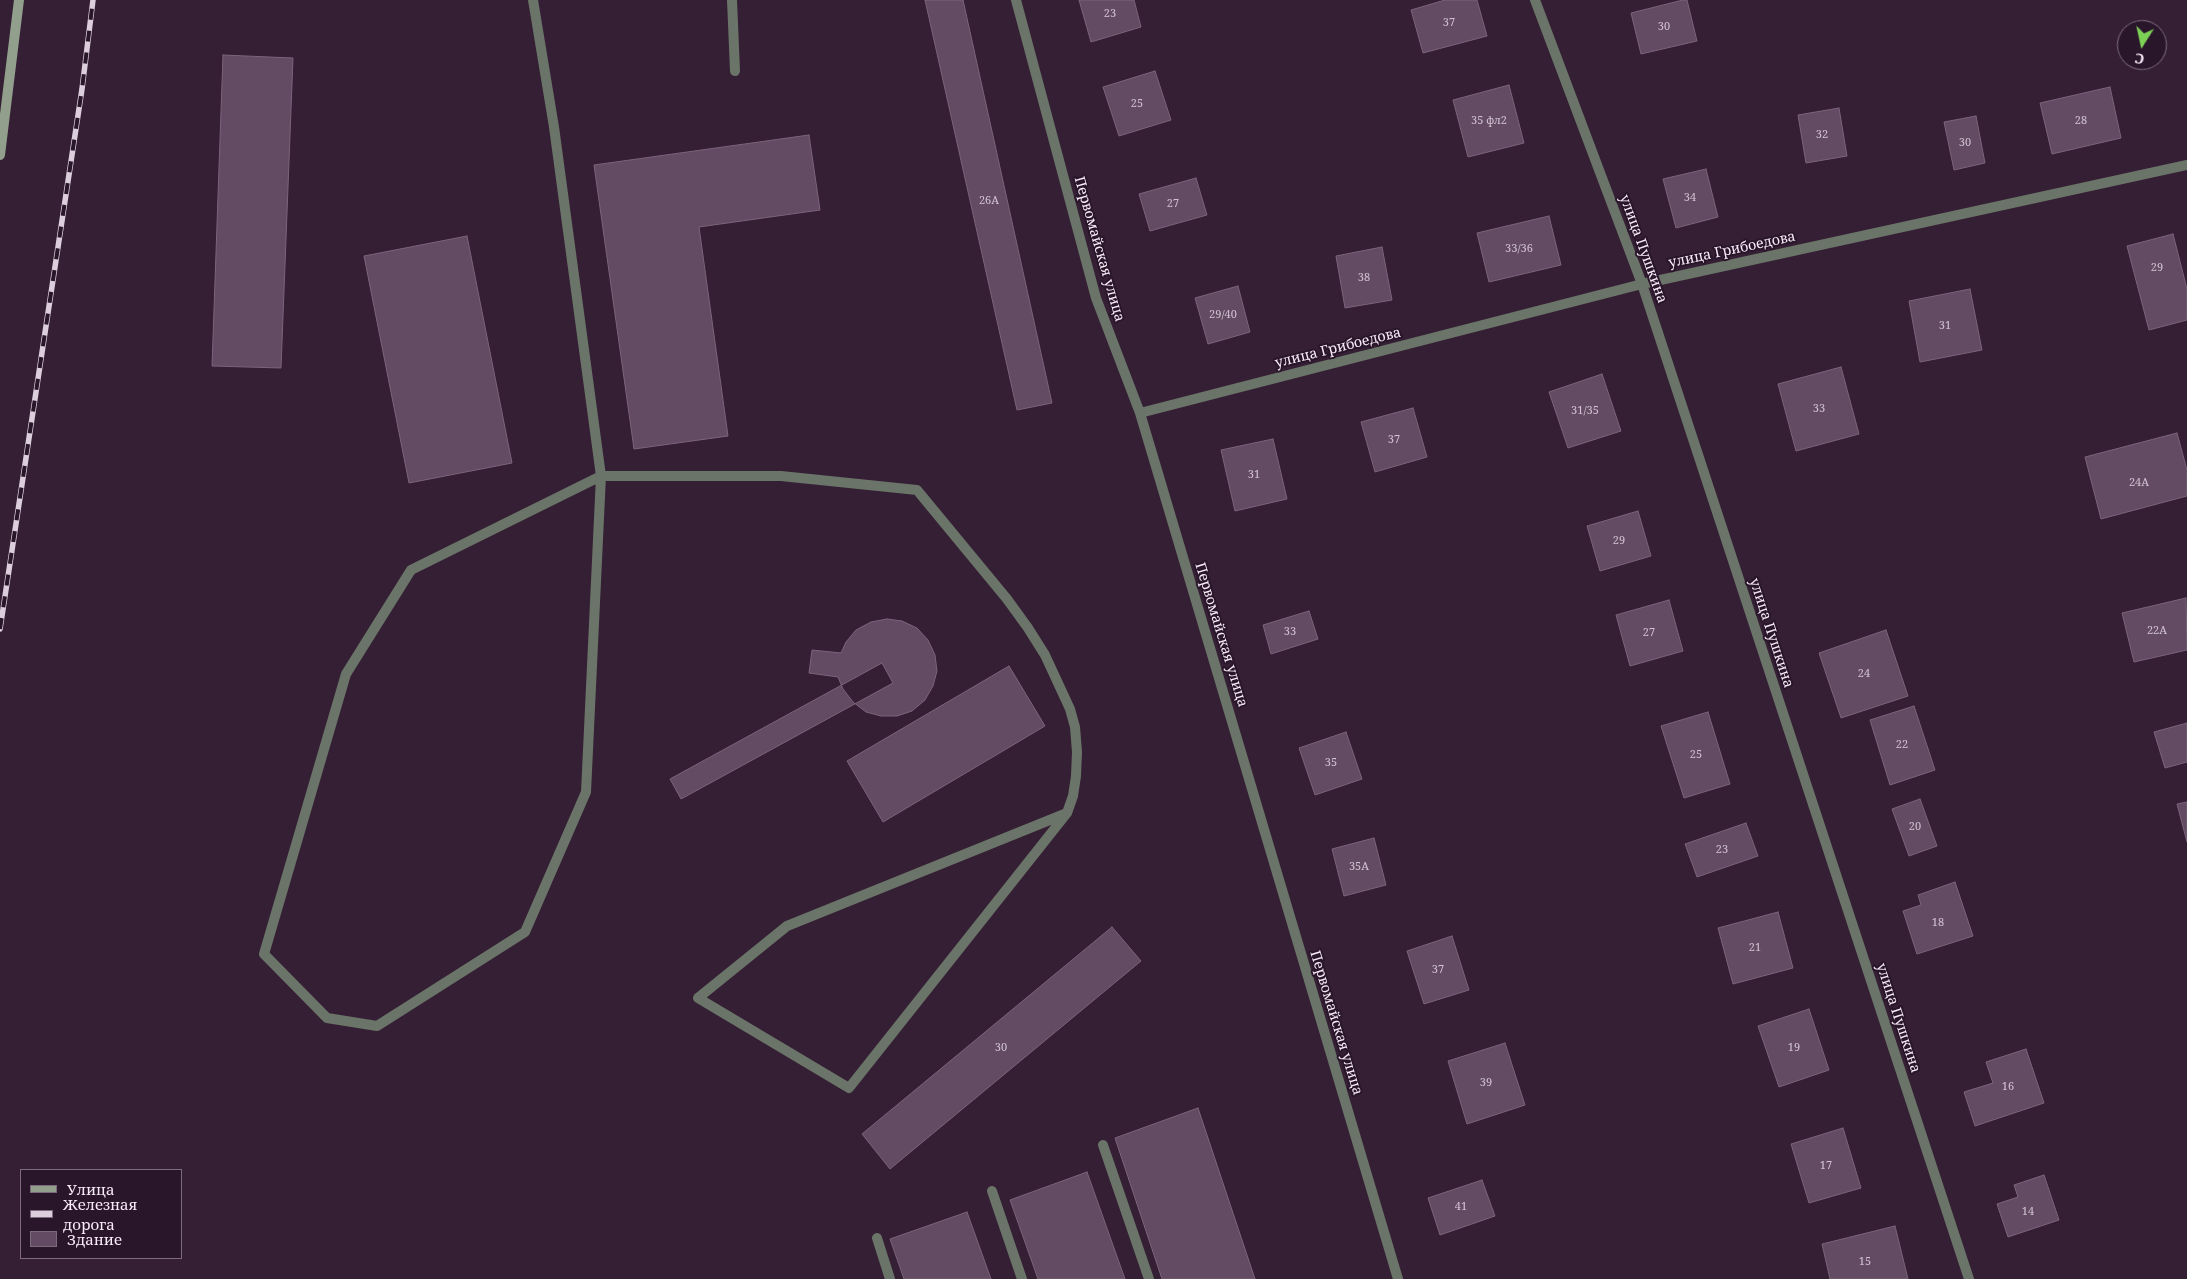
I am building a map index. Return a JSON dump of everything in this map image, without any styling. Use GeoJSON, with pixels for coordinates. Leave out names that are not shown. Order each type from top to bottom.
{"type":"FeatureCollection","features":[{"type":"Feature","properties":{"kind":"main road"},"geometry":{"type":"LineString","coordinates":[[0,155],[19,0]]}},
{"type":"Feature","properties":{"kind":"street"},"geometry":{"type":"LineString","coordinates":[[533,0],[554,127],[601,476],[586,792],[525,932],[377,1026],[327,1018],[264,954],[346,674],[411,570],[601,476],[781,476],[916,490],[1007,599],[1045,654],[1070,709],[1075,727],[1077,752],[1073,796],[1067,813],[849,1088],[698,998],[787,926],[1067,813]]}},
{"type":"Feature","properties":{"kind":"street"},"geometry":{"type":"LineString","coordinates":[[732,0],[735,71]]}},
{"type":"Feature","properties":{"kind":"street","name":"Первомайская улица"},"geometry":{"type":"LineString","coordinates":[[1016,0],[1096,298],[1140,413],[1398,1279]]}},
{"type":"Feature","properties":{"kind":"street","name":"улица Пушкина"},"geometry":{"type":"LineString","coordinates":[[1535,0],[1642,284],[1969,1279]]}},
{"type":"Feature","properties":{"kind":"street","name":"улица Грибоедова"},"geometry":{"type":"LineString","coordinates":[[1140,413],[1642,284],[2187,165]]}},
{"type":"Feature","properties":{"kind":"street"},"geometry":{"type":"LineString","coordinates":[[1103,1145],[1149,1279]]}},
{"type":"Feature","properties":{"kind":"street"},"geometry":{"type":"LineString","coordinates":[[992,1191],[1022,1279]]}},
{"type":"Feature","properties":{"kind":"street"},"geometry":{"type":"LineString","coordinates":[[877,1238],[890,1279]]}},
{"type":"Feature","properties":{"kind":"building"},"geometry":{"type":"Polygon","coordinates":[[[925,0],[963,0],[1052,403],[1017,410],[925,0]]]}},
{"type":"Feature","properties":{"kind":"building"},"geometry":{"type":"Polygon","coordinates":[[[1079,0],[1134,0],[1141,27],[1091,42],[1079,0]]]}},
{"type":"Feature","properties":{"kind":"building"},"geometry":{"type":"Polygon","coordinates":[[[1445,0],[1477,0],[1487,36],[1423,53],[1411,10],[1445,0]]]}},
{"type":"Feature","properties":{"kind":"building"},"geometry":{"type":"Polygon","coordinates":[[[1687,0],[1697,41],[1641,54],[1631,13],[1687,0]]]}},
{"type":"Feature","properties":{"kind":"building"},"geometry":{"type":"Polygon","coordinates":[[[223,55],[293,58],[281,368],[212,366],[223,55]]]}},
{"type":"Feature","properties":{"kind":"building"},"geometry":{"type":"Polygon","coordinates":[[[1155,71],[1171,120],[1119,136],[1103,87],[1155,71]]]}},
{"type":"Feature","properties":{"kind":"building"},"geometry":{"type":"Polygon","coordinates":[[[1509,85],[1524,143],[1468,157],[1453,100],[1509,85]]]}},
{"type":"Feature","properties":{"kind":"building"},"geometry":{"type":"Polygon","coordinates":[[[2110,87],[2121,138],[2052,154],[2040,103],[2110,87]]]}},
{"type":"Feature","properties":{"kind":"building"},"geometry":{"type":"Polygon","coordinates":[[[1839,108],[1847,156],[1806,163],[1798,115],[1839,108]]]}},
{"type":"Feature","properties":{"kind":"building"},"geometry":{"type":"Polygon","coordinates":[[[1976,116],[1985,163],[1954,170],[1944,122],[1976,116]]]}},
{"type":"Feature","properties":{"kind":"building"},"geometry":{"type":"Polygon","coordinates":[[[809,135],[820,210],[699,227],[728,436],[634,449],[594,165],[809,135]]]}},
{"type":"Feature","properties":{"kind":"building"},"geometry":{"type":"Polygon","coordinates":[[[1706,169],[1718,217],[1676,228],[1663,179],[1706,169]]]}},
{"type":"Feature","properties":{"kind":"building"},"geometry":{"type":"Polygon","coordinates":[[[1196,178],[1207,215],[1150,231],[1139,194],[1196,178]]]}},
{"type":"Feature","properties":{"kind":"building"},"geometry":{"type":"Polygon","coordinates":[[[1549,216],[1561,265],[1489,282],[1477,233],[1549,216]]]}},
{"type":"Feature","properties":{"kind":"building"},"geometry":{"type":"Polygon","coordinates":[[[2173,234],[2187,289],[2187,320],[2149,330],[2127,246],[2173,234]]]}},
{"type":"Feature","properties":{"kind":"building"},"geometry":{"type":"Polygon","coordinates":[[[467,236],[512,463],[409,483],[364,256],[467,236]]]}},
{"type":"Feature","properties":{"kind":"building"},"geometry":{"type":"Polygon","coordinates":[[[1382,247],[1392,300],[1345,308],[1336,256],[1382,247]]]}},
{"type":"Feature","properties":{"kind":"building"},"geometry":{"type":"Polygon","coordinates":[[[1238,286],[1250,332],[1208,344],[1195,298],[1238,286]]]}},
{"type":"Feature","properties":{"kind":"building"},"geometry":{"type":"Polygon","coordinates":[[[1970,289],[1982,350],[1920,362],[1909,301],[1970,289]]]}},
{"type":"Feature","properties":{"kind":"building"},"geometry":{"type":"Polygon","coordinates":[[[1841,367],[1859,434],[1796,451],[1778,384],[1841,367]]]}},
{"type":"Feature","properties":{"kind":"building"},"geometry":{"type":"Polygon","coordinates":[[[1602,374],[1621,431],[1568,448],[1549,392],[1602,374]]]}},
{"type":"Feature","properties":{"kind":"building"},"geometry":{"type":"Polygon","coordinates":[[[1413,408],[1427,457],[1375,472],[1361,422],[1413,408]]]}},
{"type":"Feature","properties":{"kind":"building"},"geometry":{"type":"Polygon","coordinates":[[[2177,433],[2187,470],[2187,496],[2101,519],[2085,457],[2177,433]]]}},
{"type":"Feature","properties":{"kind":"building"},"geometry":{"type":"Polygon","coordinates":[[[1273,439],[1287,499],[1235,511],[1221,450],[1273,439]]]}},
{"type":"Feature","properties":{"kind":"building"},"geometry":{"type":"Polygon","coordinates":[[[1638,511],[1651,556],[1600,571],[1587,526],[1638,511]]]}},
{"type":"Feature","properties":{"kind":"building"},"geometry":{"type":"Polygon","coordinates":[[[2186,598],[2187,650],[2134,662],[2122,613],[2186,598]]]}},
{"type":"Feature","properties":{"kind":"building"},"geometry":{"type":"Polygon","coordinates":[[[1669,600],[1683,651],[1630,666],[1616,615],[1669,600]]]}},
{"type":"Feature","properties":{"kind":"building"},"geometry":{"type":"Polygon","coordinates":[[[1309,611],[1318,639],[1271,654],[1263,625],[1309,611]]]}},
{"type":"Feature","properties":{"kind":"building"},"geometry":{"type":"Polygon","coordinates":[[[887,619],[902,621],[917,628],[928,640],[935,655],[937,671],[933,686],[925,700],[912,711],[897,716],[881,716],[866,712],[853,702],[843,689],[838,677],[809,673],[812,650],[841,653],[846,642],[856,630],[871,622],[887,619]]]}},
{"type":"Feature","properties":{"kind":"building"},"geometry":{"type":"Polygon","coordinates":[[[1886,630],[1908,696],[1841,718],[1819,653],[1886,630]]]}},
{"type":"Feature","properties":{"kind":"building"},"geometry":{"type":"Polygon","coordinates":[[[882,663],[893,683],[681,799],[670,779],[882,663]]]}},
{"type":"Feature","properties":{"kind":"building"},"geometry":{"type":"Polygon","coordinates":[[[1009,666],[1045,726],[883,822],[847,761],[1009,666]]]}},
{"type":"Feature","properties":{"kind":"building"},"geometry":{"type":"Polygon","coordinates":[[[1914,706],[1935,770],[1890,785],[1870,720],[1914,706]]]}},
{"type":"Feature","properties":{"kind":"building"},"geometry":{"type":"Polygon","coordinates":[[[1708,712],[1730,784],[1684,798],[1661,726],[1708,712]]]}},
{"type":"Feature","properties":{"kind":"building"},"geometry":{"type":"Polygon","coordinates":[[[2187,723],[2187,762],[2165,768],[2154,732],[2187,723]]]}},
{"type":"Feature","properties":{"kind":"building"},"geometry":{"type":"Polygon","coordinates":[[[1346,732],[1362,779],[1315,795],[1299,748],[1346,732]]]}},
{"type":"Feature","properties":{"kind":"building"},"geometry":{"type":"Polygon","coordinates":[[[1920,799],[1937,846],[1909,856],[1892,809],[1920,799]]]}},
{"type":"Feature","properties":{"kind":"building"},"geometry":{"type":"Polygon","coordinates":[[[2187,802],[2187,842],[2177,804],[2187,802]]]}},
{"type":"Feature","properties":{"kind":"building"},"geometry":{"type":"Polygon","coordinates":[[[1746,823],[1758,856],[1697,877],[1685,844],[1746,823]]]}},
{"type":"Feature","properties":{"kind":"building"},"geometry":{"type":"Polygon","coordinates":[[[1374,838],[1386,885],[1344,896],[1332,849],[1374,838]]]}},
{"type":"Feature","properties":{"kind":"building"},"geometry":{"type":"Polygon","coordinates":[[[1955,882],[1973,936],[1917,954],[1903,911],[1921,905],[1918,895],[1955,882]]]}},
{"type":"Feature","properties":{"kind":"building"},"geometry":{"type":"Polygon","coordinates":[[[1778,912],[1793,968],[1733,984],[1718,928],[1778,912]]]}},
{"type":"Feature","properties":{"kind":"building"},"geometry":{"type":"Polygon","coordinates":[[[1112,927],[1141,961],[890,1169],[862,1134],[1112,927]]]}},
{"type":"Feature","properties":{"kind":"building"},"geometry":{"type":"Polygon","coordinates":[[[1452,936],[1469,990],[1424,1004],[1407,951],[1452,936]]]}},
{"type":"Feature","properties":{"kind":"building"},"geometry":{"type":"Polygon","coordinates":[[[1809,1009],[1829,1070],[1779,1087],[1758,1026],[1809,1009]]]}},
{"type":"Feature","properties":{"kind":"building"},"geometry":{"type":"Polygon","coordinates":[[[1505,1043],[1525,1105],[1467,1124],[1448,1061],[1505,1043]]]}},
{"type":"Feature","properties":{"kind":"building"},"geometry":{"type":"Polygon","coordinates":[[[2026,1049],[2044,1103],[1975,1126],[1964,1092],[1993,1083],[1986,1062],[2026,1049]]]}},
{"type":"Feature","properties":{"kind":"building"},"geometry":{"type":"Polygon","coordinates":[[[1198,1108],[1255,1279],[1162,1279],[1115,1138],[1198,1108]]]}},
{"type":"Feature","properties":{"kind":"building"},"geometry":{"type":"Polygon","coordinates":[[[1843,1128],[1861,1188],[1809,1203],[1791,1144],[1843,1128]]]}},
{"type":"Feature","properties":{"kind":"building"},"geometry":{"type":"Polygon","coordinates":[[[1087,1172],[1125,1279],[1038,1279],[1010,1200],[1087,1172]]]}},
{"type":"Feature","properties":{"kind":"building"},"geometry":{"type":"Polygon","coordinates":[[[2044,1175],[2059,1220],[2008,1237],[1997,1204],[2018,1197],[2014,1185],[2044,1175]]]}},
{"type":"Feature","properties":{"kind":"building"},"geometry":{"type":"Polygon","coordinates":[[[1482,1180],[1495,1216],[1440,1235],[1428,1198],[1482,1180]]]}},
{"type":"Feature","properties":{"kind":"building"},"geometry":{"type":"Polygon","coordinates":[[[967,1212],[991,1279],[904,1279],[890,1239],[967,1212]]]}},
{"type":"Feature","properties":{"kind":"building"},"geometry":{"type":"Polygon","coordinates":[[[1895,1226],[1908,1279],[1830,1279],[1822,1244],[1895,1226]]]}},
{"type":"Feature","properties":{"kind":"railway"},"geometry":{"type":"LineString","coordinates":[[0,629],[82,89],[93,0]]}}]}
